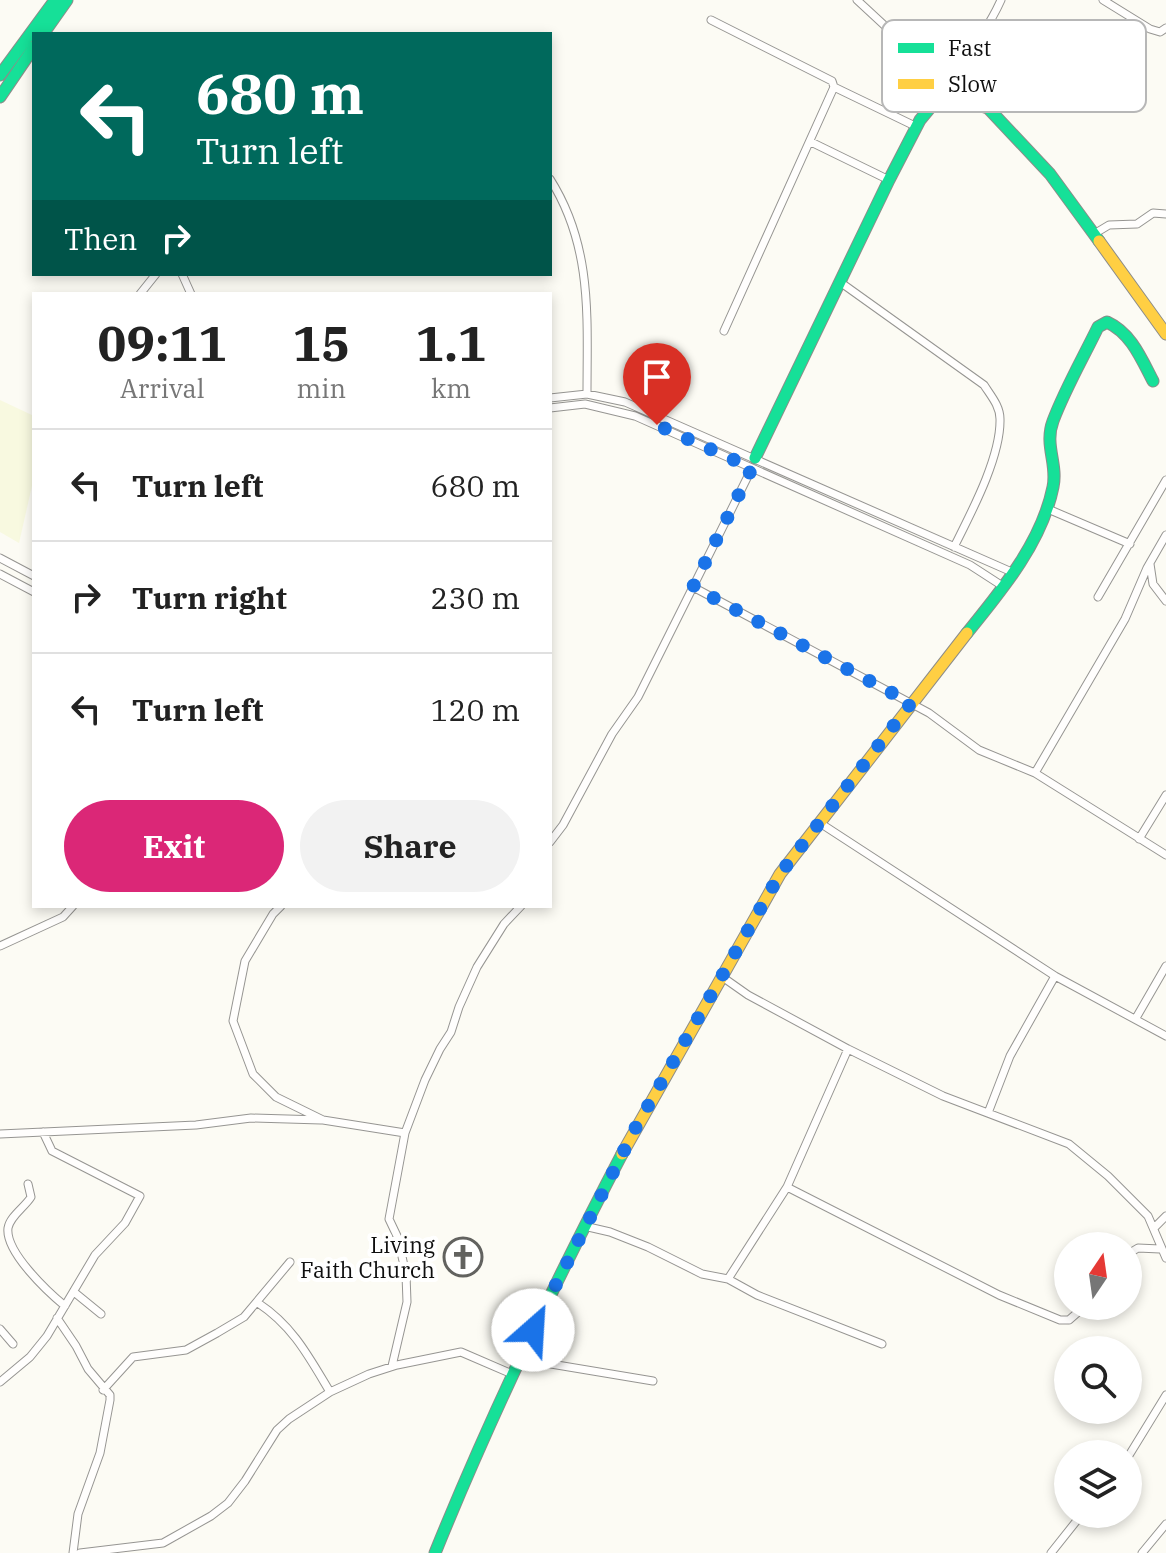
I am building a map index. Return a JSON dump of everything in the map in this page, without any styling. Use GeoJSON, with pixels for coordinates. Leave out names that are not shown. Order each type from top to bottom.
{"type":"FeatureCollection","features":[{"type":"Feature","properties":{"kind":"street"},"geometry":{"type":"LineString","coordinates":[[1,70],[55,0]]}},
{"type":"Feature","properties":{"kind":"street"},"geometry":{"type":"LineString","coordinates":[[44,32],[67,0]]}},
{"type":"Feature","properties":{"kind":"street"},"geometry":{"type":"LineString","coordinates":[[857,0],[866,4],[882,20]]}},
{"type":"Feature","properties":{"kind":"street"},"geometry":{"type":"LineString","coordinates":[[991,20],[1001,0]]}},
{"type":"Feature","properties":{"kind":"street"},"geometry":{"type":"LineString","coordinates":[[1103,0],[1135,20]]}},
{"type":"Feature","properties":{"kind":"street"},"geometry":{"type":"LineString","coordinates":[[711,20],[832,81],[834,87],[724,331]]}},
{"type":"Feature","properties":{"kind":"street"},"geometry":{"type":"LineString","coordinates":[[1146,27],[1160,32],[1166,28]]}},
{"type":"Feature","properties":{"kind":"street"},"geometry":{"type":"LineString","coordinates":[[0,97],[32,50]]}},
{"type":"Feature","properties":{"kind":"street"},"geometry":{"type":"LineString","coordinates":[[834,87],[882,110]]}},
{"type":"Feature","properties":{"kind":"street"},"geometry":{"type":"LineString","coordinates":[[886,112],[917,127]]}},
{"type":"Feature","properties":{"kind":"street"},"geometry":{"type":"LineString","coordinates":[[552,839],[563,825],[612,734],[638,697],[889,180],[928,112]]}},
{"type":"Feature","properties":{"kind":"street"},"geometry":{"type":"LineString","coordinates":[[992,112],[1050,174],[1166,334]]}},
{"type":"Feature","properties":{"kind":"street"},"geometry":{"type":"LineString","coordinates":[[811,142],[889,180]]}},
{"type":"Feature","properties":{"kind":"street"},"geometry":{"type":"LineString","coordinates":[[552,183],[570,221],[588,294],[587,394]]}},
{"type":"Feature","properties":{"kind":"street"},"geometry":{"type":"LineString","coordinates":[[1094,234],[1109,225],[1137,224],[1153,213],[1166,214]]}},
{"type":"Feature","properties":{"kind":"street"},"geometry":{"type":"LineString","coordinates":[[142,292],[154,276]]}},
{"type":"Feature","properties":{"kind":"street"},"geometry":{"type":"LineString","coordinates":[[840,282],[984,385],[997,404],[1000,417],[989,473],[954,547]]}},
{"type":"Feature","properties":{"kind":"street"},"geometry":{"type":"LineString","coordinates":[[435,1553],[473,1458],[584,1226],[636,1127],[780,874],[1014,573],[1048,509],[1054,484],[1048,438],[1053,420],[1098,327],[1107,322],[1114,325],[1132,342],[1153,381]]}},
{"type":"Feature","properties":{"kind":"street"},"geometry":{"type":"LineString","coordinates":[[552,398],[587,394],[625,402],[682,426],[879,525],[970,565],[1004,587]]}},
{"type":"Feature","properties":{"kind":"street"},"geometry":{"type":"LineString","coordinates":[[552,408],[571,405],[603,407],[635,416],[883,515],[1014,573]]}},
{"type":"Feature","properties":{"kind":"street"},"geometry":{"type":"LineString","coordinates":[[678,435],[682,426]]}},
{"type":"Feature","properties":{"kind":"street"},"geometry":{"type":"LineString","coordinates":[[1098,597],[1166,480]]}},
{"type":"Feature","properties":{"kind":"street"},"geometry":{"type":"LineString","coordinates":[[1048,509],[1130,544]]}},
{"type":"Feature","properties":{"kind":"street"},"geometry":{"type":"LineString","coordinates":[[879,525],[883,515]]}},
{"type":"Feature","properties":{"kind":"street"},"geometry":{"type":"LineString","coordinates":[[1035,773],[1125,619],[1166,535]]}},
{"type":"Feature","properties":{"kind":"street"},"geometry":{"type":"LineString","coordinates":[[0,558],[32,575]]}},
{"type":"Feature","properties":{"kind":"street"},"geometry":{"type":"LineString","coordinates":[[1150,563],[1153,584],[1166,601]]}},
{"type":"Feature","properties":{"kind":"street"},"geometry":{"type":"LineString","coordinates":[[0,574],[32,591]]}},
{"type":"Feature","properties":{"kind":"street"},"geometry":{"type":"LineString","coordinates":[[693,587],[929,713],[979,750],[1035,773],[1166,855]]}},
{"type":"Feature","properties":{"kind":"street"},"geometry":{"type":"LineString","coordinates":[[1139,839],[1166,795]]}},
{"type":"Feature","properties":{"kind":"street"},"geometry":{"type":"LineString","coordinates":[[820,823],[1055,976],[1166,1036]]}},
{"type":"Feature","properties":{"kind":"street"},"geometry":{"type":"LineString","coordinates":[[0,946],[63,917],[71,908]]}},
{"type":"Feature","properties":{"kind":"street"},"geometry":{"type":"LineString","coordinates":[[279,908],[245,961],[233,1021],[253,1074],[276,1097],[323,1120]]}},
{"type":"Feature","properties":{"kind":"street"},"geometry":{"type":"LineString","coordinates":[[392,1366],[407,1302],[406,1275],[398,1238],[389,1219],[405,1133],[425,1080],[451,1032],[477,967],[504,924],[519,908]]}},
{"type":"Feature","properties":{"kind":"street"},"geometry":{"type":"LineString","coordinates":[[1136,1018],[1166,966]]}},
{"type":"Feature","properties":{"kind":"street"},"geometry":{"type":"LineString","coordinates":[[721,976],[748,995],[943,1096],[1069,1144],[1108,1176],[1148,1216],[1166,1258]]}},
{"type":"Feature","properties":{"kind":"street"},"geometry":{"type":"LineString","coordinates":[[988,1113],[1010,1056],[1055,976]]}},
{"type":"Feature","properties":{"kind":"street"},"geometry":{"type":"LineString","coordinates":[[728,1279],[787,1187],[848,1049]]}},
{"type":"Feature","properties":{"kind":"street"},"geometry":{"type":"LineString","coordinates":[[0,1134],[196,1125],[251,1118],[323,1120],[405,1133]]}},
{"type":"Feature","properties":{"kind":"street"},"geometry":{"type":"LineString","coordinates":[[0,1382],[30,1357],[95,1255],[125,1223],[140,1196],[52,1151],[43,1132]]}},
{"type":"Feature","properties":{"kind":"street"},"geometry":{"type":"LineString","coordinates":[[28,1184],[31,1197],[11,1221],[9,1236],[12,1246],[48,1292],[65,1306]]}},
{"type":"Feature","properties":{"kind":"street"},"geometry":{"type":"LineString","coordinates":[[787,1187],[999,1295],[1054,1317]]}},
{"type":"Feature","properties":{"kind":"street"},"geometry":{"type":"LineString","coordinates":[[1154,1228],[1166,1216]]}},
{"type":"Feature","properties":{"kind":"street"},"geometry":{"type":"LineString","coordinates":[[584,1226],[610,1232],[702,1274],[728,1279],[757,1295],[882,1344]]}},
{"type":"Feature","properties":{"kind":"street"},"geometry":{"type":"LineString","coordinates":[[1142,1248],[1160,1249]]}},
{"type":"Feature","properties":{"kind":"street"},"geometry":{"type":"LineString","coordinates":[[103,1390],[133,1357],[186,1350],[244,1317],[290,1262]]}},
{"type":"Feature","properties":{"kind":"street"},"geometry":{"type":"LineString","coordinates":[[74,1292],[101,1314]]}},
{"type":"Feature","properties":{"kind":"street"},"geometry":{"type":"LineString","coordinates":[[258,1303],[279,1316],[300,1342],[330,1392]]}},
{"type":"Feature","properties":{"kind":"street"},"geometry":{"type":"LineString","coordinates":[[57,1318],[103,1390],[110,1395],[100,1453],[78,1514],[73,1553]]}},
{"type":"Feature","properties":{"kind":"street"},"geometry":{"type":"LineString","coordinates":[[0,1329],[13,1344]]}},
{"type":"Feature","properties":{"kind":"street"},"geometry":{"type":"LineString","coordinates":[[80,1553],[163,1543],[211,1516],[228,1503],[245,1481],[277,1430],[330,1392],[392,1366],[461,1352],[512,1374]]}},
{"type":"Feature","properties":{"kind":"street"},"geometry":{"type":"LineString","coordinates":[[521,1355],[545,1363],[653,1381]]}},
{"type":"Feature","properties":{"kind":"street"},"geometry":{"type":"LineString","coordinates":[[1138,1440],[1166,1395]]}},
{"type":"Feature","properties":{"kind":"street"},"geometry":{"type":"LineString","coordinates":[[1142,1553],[1166,1524]]}},
{"type":"Feature","properties":{"kind":"street"},"geometry":{"type":"LineString","coordinates":[[1054,1552],[1072,1528]]}},
{"type":"Feature","properties":{"kind":"green space"},"geometry":{"type":"Polygon","coordinates":[[[0,400],[32,415],[32,486],[19,543],[0,532],[0,400]]]}},
{"type":"Feature","properties":{"kind":"traffic: fast"},"geometry":{"type":"LineString","coordinates":[[0,75],[55,0]]}},
{"type":"Feature","properties":{"kind":"traffic: fast"},"geometry":{"type":"LineString","coordinates":[[44,32],[67,0]]}},
{"type":"Feature","properties":{"kind":"traffic: fast"},"geometry":{"type":"LineString","coordinates":[[0,97],[32,50]]}},
{"type":"Feature","properties":{"kind":"traffic: fast"},"geometry":{"type":"LineString","coordinates":[[755,458],[889,180],[927,112]]}},
{"type":"Feature","properties":{"kind":"traffic: fast"},"geometry":{"type":"LineString","coordinates":[[992,112],[1050,174],[1099,241]]}},
{"type":"Feature","properties":{"kind":"traffic: fast"},"geometry":{"type":"LineString","coordinates":[[967,633],[1019,564],[1040,527],[1054,479],[1050,438],[1053,421],[1098,327],[1107,322],[1123,333],[1153,381]]}},
{"type":"Feature","properties":{"kind":"traffic: fast"},"geometry":{"type":"LineString","coordinates":[[435,1553],[524,1351],[622,1154]]}},
{"type":"Feature","properties":{"kind":"traffic: slow"},"geometry":{"type":"LineString","coordinates":[[1099,241],[1166,334]]}},
{"type":"Feature","properties":{"kind":"traffic: slow"},"geometry":{"type":"LineString","coordinates":[[622,1154],[780,874],[967,633]]}},
{"type":"Feature","properties":{"kind":"place","name":"Living Faith Church"},"geometry":{"type":"Point","coordinates":[463,1257]}},
{"type":"Feature","properties":{"kind":"route"},"geometry":{"type":"LineString","coordinates":[[533,1330],[636,1127],[780,874],[911,703],[693,587],[752,468],[657,425]]}}]}
